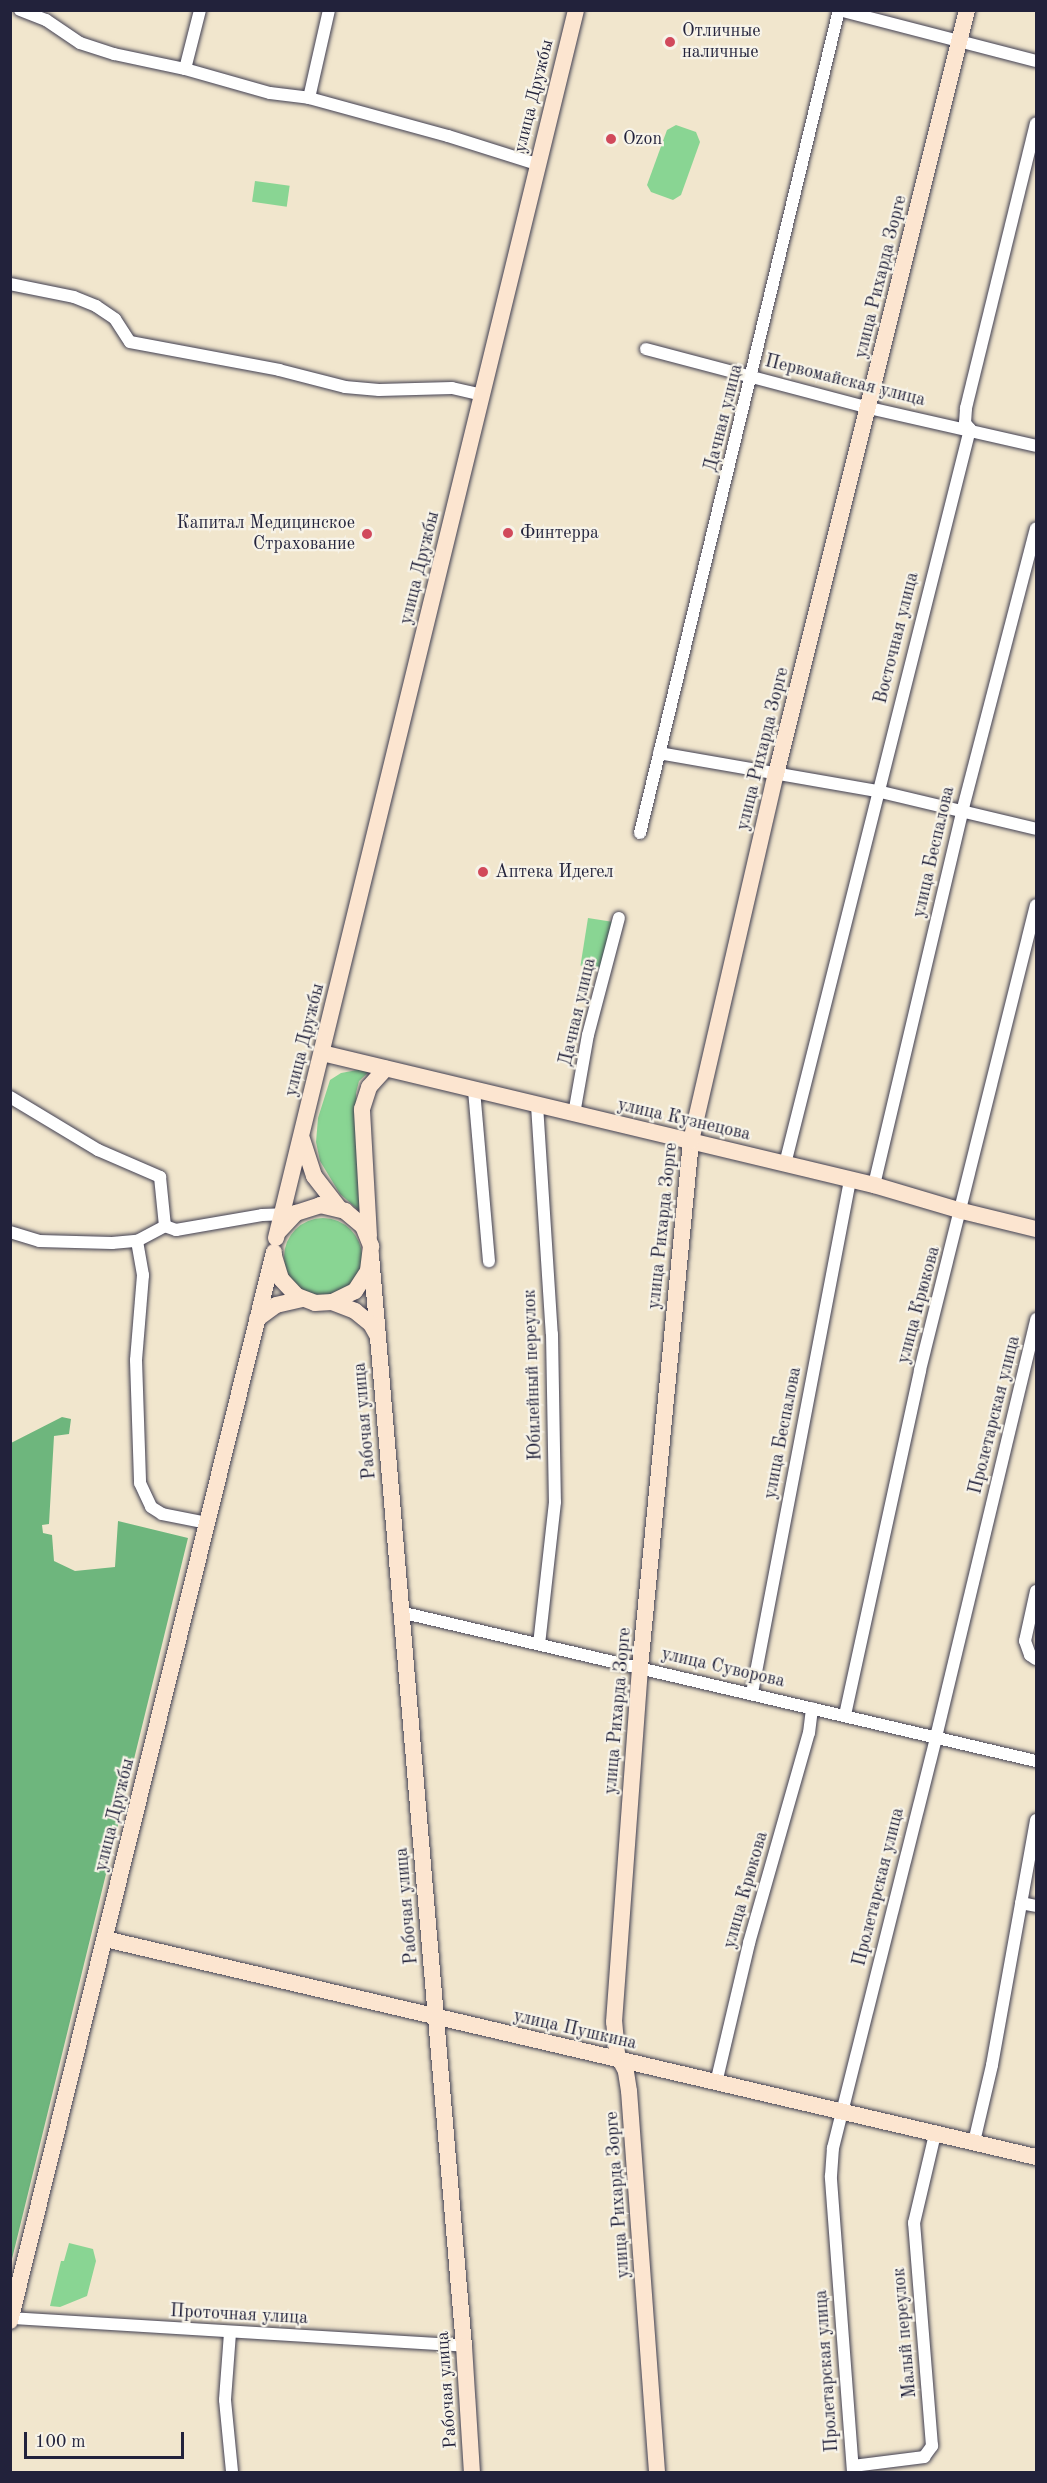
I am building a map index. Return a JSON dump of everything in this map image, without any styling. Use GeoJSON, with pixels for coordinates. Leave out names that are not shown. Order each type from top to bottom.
{"type":"FeatureCollection","features":[{"type":"Feature","properties":{"kind":"street"},"geometry":{"type":"LineString","coordinates":[[20,10],[46,20],[80,43],[114,54],[185,69],[270,93],[309,98],[448,136],[537,164]]}},
{"type":"Feature","properties":{"kind":"street"},"geometry":{"type":"LineString","coordinates":[[185,69],[200,10]]}},
{"type":"Feature","properties":{"kind":"street"},"geometry":{"type":"LineString","coordinates":[[309,98],[329,10]]}},
{"type":"Feature","properties":{"kind":"street","name":"улица Дружбы"},"geometry":{"type":"LineString","coordinates":[[289,1214],[301,1136],[576,10]]}},
{"type":"Feature","properties":{"kind":"street","name":"улица Рихарда Зорге"},"geometry":{"type":"LineString","coordinates":[[657,2472],[629,2091],[622,2061],[617,2054],[614,2022],[640,1667],[691,1141],[776,774],[967,10]]}},
{"type":"Feature","properties":{"kind":"street"},"geometry":{"type":"LineString","coordinates":[[839,11],[1036,61]]}},
{"type":"Feature","properties":{"kind":"street","name":"Дачная улица"},"geometry":{"type":"LineString","coordinates":[[640,833],[839,11]]}},
{"type":"Feature","properties":{"kind":"street","name":"Восточная улица"},"geometry":{"type":"LineString","coordinates":[[785,1164],[877,791],[970,429],[965,423],[966,408],[1036,123]]}},
{"type":"Feature","properties":{"kind":"street"},"geometry":{"type":"LineString","coordinates":[[10,284],[74,297],[96,306],[115,319],[130,342],[279,370],[345,387],[379,390],[452,388],[483,395]]}},
{"type":"Feature","properties":{"kind":"street","name":"Первомайская улица"},"geometry":{"type":"LineString","coordinates":[[646,349],[868,408],[970,429],[1036,446]]}},
{"type":"Feature","properties":{"kind":"street","name":"улица Беспалова"},"geometry":{"type":"LineString","coordinates":[[874,1185],[962,812],[1036,528]]}},
{"type":"Feature","properties":{"kind":"street"},"geometry":{"type":"LineString","coordinates":[[659,753],[877,791],[1036,829]]}},
{"type":"Feature","properties":{"kind":"street","name":"улица Крюкова"},"geometry":{"type":"LineString","coordinates":[[845,1715],[921,1370],[1036,905]]}},
{"type":"Feature","properties":{"kind":"street","name":"Дачная улица"},"geometry":{"type":"LineString","coordinates":[[574,1114],[588,1035],[619,918]]}},
{"type":"Feature","properties":{"kind":"street","name":"улица Кузнецова"},"geometry":{"type":"LineString","coordinates":[[322,1053],[874,1185],[962,1211],[1036,1229]]}},
{"type":"Feature","properties":{"kind":"street","name":"Рабочая улица"},"geometry":{"type":"LineString","coordinates":[[386,1068],[369,1087],[362,1109],[370,1248],[437,2018],[472,2472]]}},
{"type":"Feature","properties":{"kind":"street"},"geometry":{"type":"LineString","coordinates":[[474,1090],[489,1261]]}},
{"type":"Feature","properties":{"kind":"street"},"geometry":{"type":"LineString","coordinates":[[10,1097],[98,1150],[160,1177],[165,1226]]}},
{"type":"Feature","properties":{"kind":"street","name":"Юбилейный переулок"},"geometry":{"type":"LineString","coordinates":[[537,1105],[552,1334],[555,1502],[539,1644]]}},
{"type":"Feature","properties":{"kind":"street"},"geometry":{"type":"LineString","coordinates":[[289,1214],[275,1245],[275,1266],[281,1279],[302,1299],[315,1303],[332,1302],[347,1296],[360,1286],[368,1271],[370,1248],[358,1221],[339,1208],[314,1176],[301,1136]]}},
{"type":"Feature","properties":{"kind":"street","name":"улица Беспалова"},"geometry":{"type":"LineString","coordinates":[[752,1694],[850,1180]]}},
{"type":"Feature","properties":{"kind":"street"},"geometry":{"type":"LineString","coordinates":[[10,1232],[39,1241],[64,1244],[137,1240],[165,1226],[177,1230],[289,1214],[320,1205],[339,1208]]}},
{"type":"Feature","properties":{"kind":"street"},"geometry":{"type":"LineString","coordinates":[[137,1240],[143,1275],[136,1360],[140,1483],[150,1507],[162,1514],[207,1523]]}},
{"type":"Feature","properties":{"kind":"street","name":"улица Дружбы"},"geometry":{"type":"LineString","coordinates":[[11,2320],[275,1245]]}},
{"type":"Feature","properties":{"kind":"street"},"geometry":{"type":"LineString","coordinates":[[257,1318],[276,1305],[302,1299]]}},
{"type":"Feature","properties":{"kind":"street","name":"Рабочая улица"},"geometry":{"type":"LineString","coordinates":[[332,1302],[364,1317],[377,1336]]}},
{"type":"Feature","properties":{"kind":"street","name":"Пролетарская улица"},"geometry":{"type":"LineString","coordinates":[[853,2469],[831,2176],[832,2148],[936,1737],[1036,1319]]}},
{"type":"Feature","properties":{"kind":"street"},"geometry":{"type":"LineString","coordinates":[[1036,1591],[1025,1641],[1030,1656],[1036,1659]]}},
{"type":"Feature","properties":{"kind":"street","name":"улица Суворова"},"geometry":{"type":"LineString","coordinates":[[400,1612],[1036,1761]]}},
{"type":"Feature","properties":{"kind":"street","name":"улица Крюкова"},"geometry":{"type":"LineString","coordinates":[[716,2083],[749,1943],[809,1733],[812,1708]]}},
{"type":"Feature","properties":{"kind":"street"},"geometry":{"type":"LineString","coordinates":[[974,2142],[992,2065],[1036,1820]]}},
{"type":"Feature","properties":{"kind":"street"},"geometry":{"type":"LineString","coordinates":[[1021,1903],[1036,1906]]}},
{"type":"Feature","properties":{"kind":"street","name":"улица Пушкина"},"geometry":{"type":"LineString","coordinates":[[105,1939],[1036,2157]]}},
{"type":"Feature","properties":{"kind":"street","name":"Малый переулок"},"geometry":{"type":"LineString","coordinates":[[853,2469],[924,2457],[933,2446],[914,2223],[935,2134]]}},
{"type":"Feature","properties":{"kind":"street","name":"Проточная улица"},"geometry":{"type":"LineString","coordinates":[[11,2320],[464,2346]]}},
{"type":"Feature","properties":{"kind":"street"},"geometry":{"type":"LineString","coordinates":[[230,2333],[225,2400],[232,2472]]}},
{"type":"Feature","properties":{"kind":"green space"},"geometry":{"type":"Polygon","coordinates":[[[676,125],[696,132],[700,142],[681,195],[673,200],[651,192],[647,185],[667,130],[676,125]]]}},
{"type":"Feature","properties":{"kind":"green space"},"geometry":{"type":"Polygon","coordinates":[[[255,181],[290,186],[287,207],[252,202],[255,181]]]}},
{"type":"Feature","properties":{"kind":"green space"},"geometry":{"type":"Polygon","coordinates":[[[588,918],[612,922],[604,969],[580,965],[588,918]]]}},
{"type":"Feature","properties":{"kind":"green space"},"geometry":{"type":"Polygon","coordinates":[[[374,1067],[359,1081],[356,1093],[362,1213],[340,1194],[320,1161],[316,1142],[318,1118],[330,1080],[341,1073],[374,1067]]]}},
{"type":"Feature","properties":{"kind":"green space"},"geometry":{"type":"Polygon","coordinates":[[[315,1218],[331,1218],[345,1224],[356,1235],[362,1249],[362,1265],[356,1279],[345,1290],[331,1296],[315,1296],[301,1290],[290,1279],[284,1265],[284,1249],[290,1235],[301,1224],[315,1218]]]}},
{"type":"Feature","properties":{"kind":"green space"},"geometry":{"type":"Polygon","coordinates":[[[62,1417],[71,1419],[69,1434],[54,1436],[49,1524],[42,1525],[43,1533],[52,1535],[54,1561],[75,1571],[115,1567],[118,1521],[188,1538],[11,2263],[11,1443],[62,1417]]]}},
{"type":"Feature","properties":{"kind":"green space"},"geometry":{"type":"Polygon","coordinates":[[[69,2243],[93,2249],[96,2261],[87,2296],[60,2307],[50,2306],[61,2261],[64,2261],[69,2243]]]}},
{"type":"Feature","properties":{"kind":"place","name":"Отличные наличные"},"geometry":{"type":"Point","coordinates":[670,42]}},
{"type":"Feature","properties":{"kind":"place","name":"Ozon"},"geometry":{"type":"Point","coordinates":[611,139]}},
{"type":"Feature","properties":{"kind":"place","name":"Финтерра"},"geometry":{"type":"Point","coordinates":[508,533]}},
{"type":"Feature","properties":{"kind":"place","name":"Капитал Медицинское Страхование"},"geometry":{"type":"Point","coordinates":[367,534]}},
{"type":"Feature","properties":{"kind":"place","name":"Аптека Идегел"},"geometry":{"type":"Point","coordinates":[483,872]}}]}
